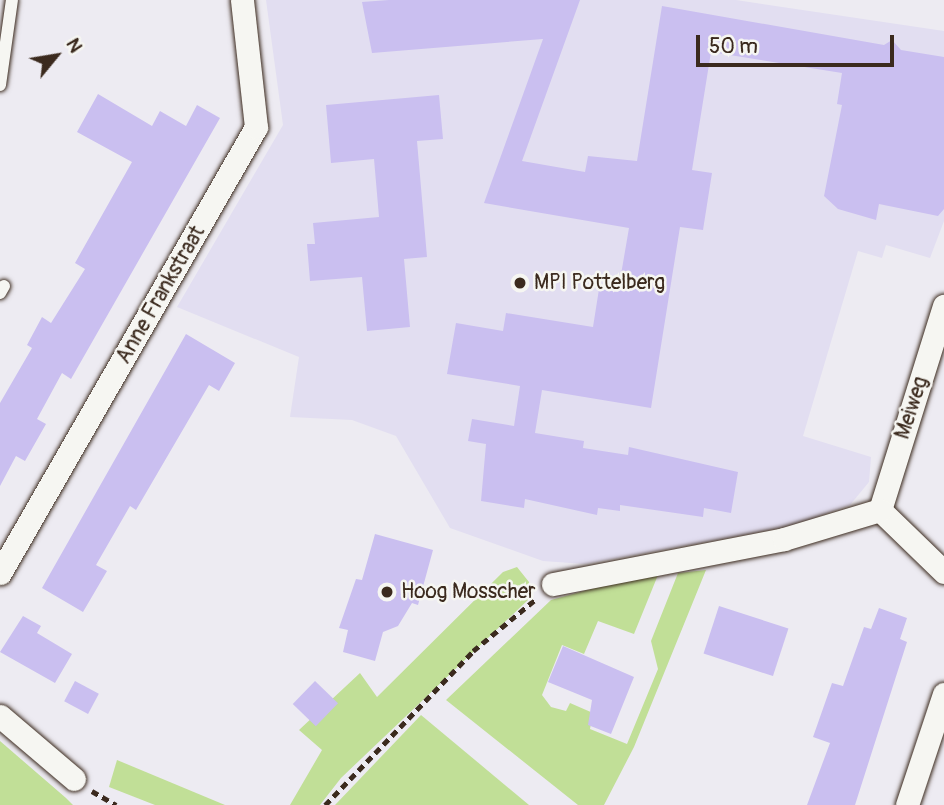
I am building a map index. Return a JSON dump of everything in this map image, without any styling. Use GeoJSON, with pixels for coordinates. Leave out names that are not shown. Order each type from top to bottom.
{"type":"FeatureCollection","features":[{"type":"Feature","properties":{"kind":"street","name":"Anne Frankstraat"},"geometry":{"type":"LineString","coordinates":[[0,573],[164,292],[256,127],[242,0]]}},
{"type":"Feature","properties":{"kind":"street","name":"Meiweg"},"geometry":{"type":"LineString","coordinates":[[880,510],[944,306]]}},
{"type":"Feature","properties":{"kind":"street"},"geometry":{"type":"LineString","coordinates":[[553,584],[784,539],[880,510],[944,572]]}},
{"type":"Feature","properties":{"kind":"street"},"geometry":{"type":"LineString","coordinates":[[907,805],[944,694]]}},
{"type":"Feature","properties":{"kind":"street"},"geometry":{"type":"LineString","coordinates":[[0,716],[74,779]]}},
{"type":"Feature","properties":{"kind":"lane"},"geometry":{"type":"LineString","coordinates":[[0,85],[12,0]]}},
{"type":"Feature","properties":{"kind":"path"},"geometry":{"type":"LineString","coordinates":[[325,805],[473,651],[553,584]]}},
{"type":"Feature","properties":{"kind":"shaded area","name":"MPI Pottelberg"},"geometry":{"type":"Polygon","coordinates":[[[266,0],[736,0],[944,31],[944,221],[930,258],[886,245],[882,258],[858,251],[803,436],[871,457],[869,482],[850,505],[792,526],[585,564],[543,561],[450,528],[396,436],[352,420],[290,417],[299,357],[177,307],[283,125],[266,0]]]}},
{"type":"Feature","properties":{"kind":"green space"},"geometry":{"type":"Polygon","coordinates":[[[517,567],[529,582],[529,599],[341,778],[320,805],[290,805],[322,750],[299,730],[360,673],[377,697],[503,572],[517,567]]]}},
{"type":"Feature","properties":{"kind":"green space"},"geometry":{"type":"Polygon","coordinates":[[[660,570],[634,634],[598,621],[584,654],[562,645],[542,695],[551,707],[566,711],[570,703],[593,713],[590,729],[627,744],[658,669],[651,641],[678,573],[706,570],[634,747],[604,805],[578,805],[446,700],[551,600],[660,570]]]}},
{"type":"Feature","properties":{"kind":"green space"},"geometry":{"type":"Polygon","coordinates":[[[421,715],[529,805],[335,805],[421,715]]]}},
{"type":"Feature","properties":{"kind":"green space"},"geometry":{"type":"Polygon","coordinates":[[[0,741],[66,798],[73,805],[0,805],[0,741]]]}},
{"type":"Feature","properties":{"kind":"green space"},"geometry":{"type":"Polygon","coordinates":[[[117,760],[225,805],[155,805],[109,787],[117,760]]]}},
{"type":"Feature","properties":{"kind":"building"},"geometry":{"type":"Polygon","coordinates":[[[580,0],[522,161],[585,172],[588,156],[637,161],[662,6],[884,45],[892,40],[901,50],[944,57],[944,209],[938,216],[879,204],[876,220],[838,209],[824,196],[842,105],[837,104],[842,73],[711,52],[692,170],[712,173],[703,230],[680,227],[651,408],[542,390],[535,433],[584,441],[583,448],[628,455],[629,447],[738,472],[731,513],[704,508],[703,517],[620,505],[620,511],[598,508],[597,515],[525,499],[524,508],[481,501],[486,444],[468,441],[472,419],[514,426],[520,386],[447,374],[456,323],[503,331],[506,313],[593,327],[599,289],[618,292],[629,228],[484,203],[543,39],[372,53],[362,2],[580,0]]]}},
{"type":"Feature","properties":{"kind":"building"},"geometry":{"type":"Polygon","coordinates":[[[98,94],[152,126],[160,111],[186,126],[197,105],[220,118],[71,379],[62,373],[37,419],[46,424],[25,461],[16,456],[0,486],[0,403],[32,348],[27,345],[42,317],[51,323],[85,269],[75,263],[132,162],[77,132],[98,94]]]}},
{"type":"Feature","properties":{"kind":"building"},"geometry":{"type":"Polygon","coordinates":[[[439,95],[443,139],[417,141],[427,257],[404,259],[410,327],[367,331],[362,277],[310,281],[307,244],[315,244],[313,223],[379,217],[374,159],[331,163],[326,105],[439,95]]]}},
{"type":"Feature","properties":{"kind":"building"},"geometry":{"type":"Polygon","coordinates":[[[186,334],[235,363],[219,391],[209,385],[136,510],[130,506],[96,565],[107,571],[83,612],[42,588],[186,334]]]}},
{"type":"Feature","properties":{"kind":"building","name":"Hoog Mosscher"},"geometry":{"type":"Polygon","coordinates":[[[375,534],[433,550],[418,605],[412,603],[398,626],[383,632],[375,661],[343,652],[348,630],[339,628],[356,579],[362,580],[375,534]]]}},
{"type":"Feature","properties":{"kind":"building"},"geometry":{"type":"Polygon","coordinates":[[[719,606],[788,629],[773,676],[704,654],[719,606]]]}},
{"type":"Feature","properties":{"kind":"building"},"geometry":{"type":"Polygon","coordinates":[[[879,608],[907,618],[900,639],[907,642],[855,805],[807,805],[830,743],[813,737],[832,683],[843,686],[864,627],[871,629],[879,608]]]}},
{"type":"Feature","properties":{"kind":"building"},"geometry":{"type":"Polygon","coordinates":[[[23,616],[41,626],[37,633],[72,654],[55,683],[0,652],[23,616]]]}},
{"type":"Feature","properties":{"kind":"building"},"geometry":{"type":"Polygon","coordinates":[[[563,646],[634,677],[611,734],[588,725],[592,700],[548,682],[563,646]]]}},
{"type":"Feature","properties":{"kind":"building"},"geometry":{"type":"Polygon","coordinates":[[[75,681],[99,694],[88,714],[64,701],[75,681]]]}},
{"type":"Feature","properties":{"kind":"building"},"geometry":{"type":"Polygon","coordinates":[[[315,681],[338,703],[316,726],[293,704],[315,681]]]}},
{"type":"Feature","properties":{"kind":"place","name":"MPI Pottelberg"},"geometry":{"type":"Point","coordinates":[520,283]}},
{"type":"Feature","properties":{"kind":"place","name":"Hoog Mosscher"},"geometry":{"type":"Point","coordinates":[387,592]}}]}
